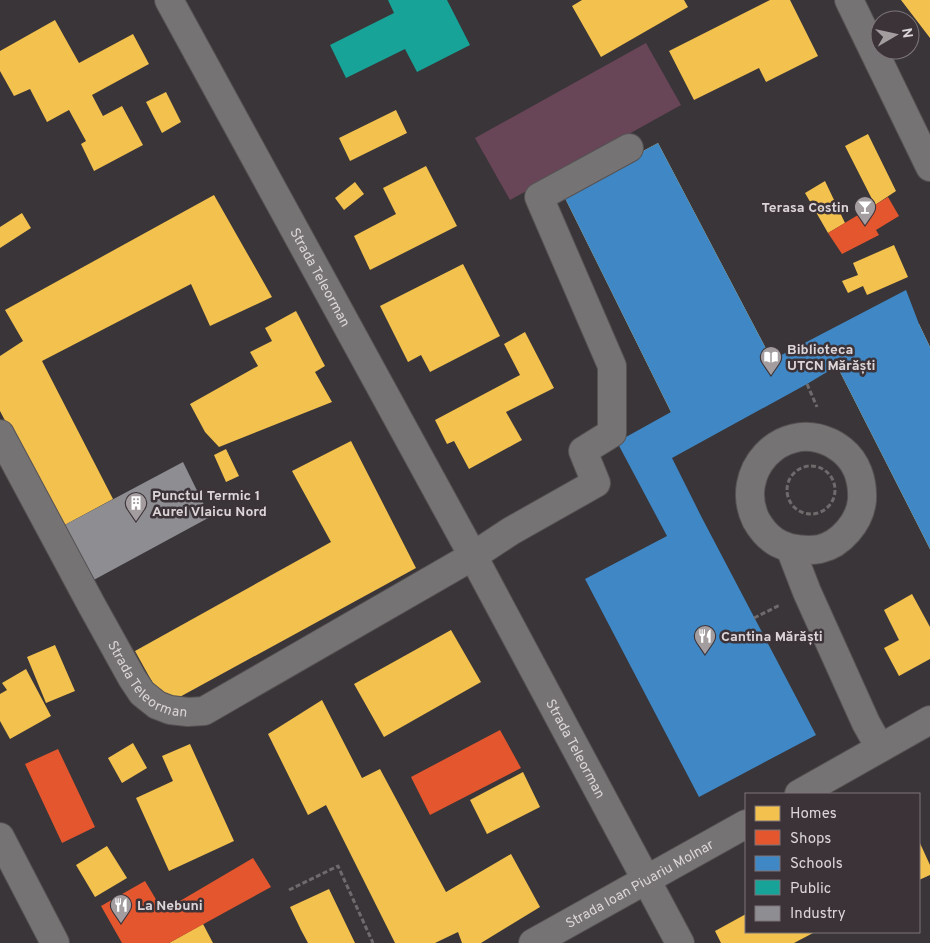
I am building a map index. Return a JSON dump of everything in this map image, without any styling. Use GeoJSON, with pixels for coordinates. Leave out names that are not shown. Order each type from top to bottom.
{"type":"FeatureCollection","features":[{"type":"Feature","properties":{"kind":"street","name":"Strada Teleorman"},"geometry":{"type":"LineString","coordinates":[[169,0],[473,556],[680,943]]}},
{"type":"Feature","properties":{"kind":"street"},"geometry":{"type":"LineString","coordinates":[[849,0],[930,164]]}},
{"type":"Feature","properties":{"kind":"street"},"geometry":{"type":"LineString","coordinates":[[473,556],[511,531],[596,483],[583,451],[612,433],[612,366],[539,197],[629,148]]}},
{"type":"Feature","properties":{"kind":"street","name":"Strada Teleorman"},"geometry":{"type":"LineString","coordinates":[[0,434],[132,678],[142,693],[158,705],[170,710],[204,711],[473,556]]}},
{"type":"Feature","properties":{"kind":"street"},"geometry":{"type":"LineString","coordinates":[[790,548],[802,551],[822,548],[839,540],[852,526],[861,508],[863,489],[858,470],[847,454],[831,442],[821,438],[791,438],[775,446],[761,458],[752,475],[749,493],[752,511],[760,528],[773,540],[790,548],[807,592],[866,722],[880,748]]}},
{"type":"Feature","properties":{"kind":"street"},"geometry":{"type":"LineString","coordinates":[[801,793],[930,720]]}},
{"type":"Feature","properties":{"kind":"street","name":"Strada Ioan Piuariu Molnar"},"geometry":{"type":"LineString","coordinates":[[533,943],[745,825]]}},
{"type":"Feature","properties":{"kind":"street"},"geometry":{"type":"LineString","coordinates":[[0,837],[55,943]]}},
{"type":"Feature","properties":{"kind":"path"},"geometry":{"type":"LineString","coordinates":[[806,466],[822,468],[833,479],[835,494],[832,502],[821,512],[805,514],[797,510],[788,497],[788,481],[798,469],[806,466]]}},
{"type":"Feature","properties":{"kind":"path"},"geometry":{"type":"LineString","coordinates":[[289,890],[338,866],[374,943]]}},
{"type":"Feature","properties":{"kind":"shaded area"},"geometry":{"type":"Polygon","coordinates":[[[646,43],[681,105],[510,200],[475,138],[646,43]]]}},
{"type":"Feature","properties":{"kind":"building: Homes"},"geometry":{"type":"Polygon","coordinates":[[[582,0],[684,0],[688,7],[601,57],[572,6],[582,0]]]}},
{"type":"Feature","properties":{"kind":"building: Homes"},"geometry":{"type":"Polygon","coordinates":[[[770,0],[790,0],[818,56],[766,82],[759,68],[694,100],[669,51],[770,0]]]}},
{"type":"Feature","properties":{"kind":"building: Homes"},"geometry":{"type":"Polygon","coordinates":[[[901,0],[930,0],[930,38],[920,25],[920,10],[909,10],[901,0]]]}},
{"type":"Feature","properties":{"kind":"building: Homes"},"geometry":{"type":"Polygon","coordinates":[[[55,20],[79,63],[133,34],[149,64],[92,95],[103,116],[122,106],[143,145],[94,171],[81,144],[86,141],[69,110],[47,122],[30,89],[14,96],[0,71],[0,51],[55,20]]]}},
{"type":"Feature","properties":{"kind":"building: Homes"},"geometry":{"type":"Polygon","coordinates":[[[166,92],[181,122],[162,133],[146,102],[166,92]]]}},
{"type":"Feature","properties":{"kind":"building: Homes"},"geometry":{"type":"Polygon","coordinates":[[[396,110],[407,133],[350,161],[339,138],[396,110]]]}},
{"type":"Feature","properties":{"kind":"building: Homes"},"geometry":{"type":"Polygon","coordinates":[[[868,134],[896,191],[875,205],[845,146],[868,134]]]}},
{"type":"Feature","properties":{"kind":"building: Homes"},"geometry":{"type":"Polygon","coordinates":[[[658,143],[772,360],[671,412],[563,194],[658,143]]]}},
{"type":"Feature","properties":{"kind":"building: Homes"},"geometry":{"type":"Polygon","coordinates":[[[426,166],[457,226],[370,270],[354,236],[396,214],[383,188],[426,166]]]}},
{"type":"Feature","properties":{"kind":"building: Homes"},"geometry":{"type":"Polygon","coordinates":[[[825,181],[845,223],[828,233],[805,193],[825,181]]]}},
{"type":"Feature","properties":{"kind":"building: Homes"},"geometry":{"type":"Polygon","coordinates":[[[355,182],[364,194],[344,210],[335,198],[355,182]]]}},
{"type":"Feature","properties":{"kind":"building: Homes"},"geometry":{"type":"Polygon","coordinates":[[[214,195],[272,297],[210,326],[191,284],[42,361],[113,499],[61,527],[0,411],[0,356],[23,341],[5,310],[214,195]]]}},
{"type":"Feature","properties":{"kind":"building: Homes"},"geometry":{"type":"Polygon","coordinates":[[[22,213],[31,228],[0,248],[0,227],[22,213]]]}},
{"type":"Feature","properties":{"kind":"building: Homes"},"geometry":{"type":"Polygon","coordinates":[[[894,245],[908,277],[867,295],[863,286],[848,293],[842,281],[858,275],[853,263],[894,245]]]}},
{"type":"Feature","properties":{"kind":"building: Homes"},"geometry":{"type":"Polygon","coordinates":[[[463,264],[500,336],[430,372],[421,355],[408,362],[380,306],[463,264]]]}},
{"type":"Feature","properties":{"kind":"building: Homes"},"geometry":{"type":"Polygon","coordinates":[[[296,311],[325,366],[315,372],[332,402],[219,447],[205,432],[190,404],[258,366],[250,352],[272,341],[265,328],[296,311]]]}},
{"type":"Feature","properties":{"kind":"building: Homes"},"geometry":{"type":"Polygon","coordinates":[[[919,324],[930,347],[930,549],[837,366],[919,324]]]}},
{"type":"Feature","properties":{"kind":"building: Homes"},"geometry":{"type":"Polygon","coordinates":[[[525,332],[554,388],[506,412],[522,440],[469,469],[454,441],[447,444],[435,420],[520,375],[504,344],[525,332]]]}},
{"type":"Feature","properties":{"kind":"building: Homes"},"geometry":{"type":"Polygon","coordinates":[[[351,441],[416,568],[165,705],[135,651],[331,542],[292,471],[351,441]]]}},
{"type":"Feature","properties":{"kind":"building: Homes"},"geometry":{"type":"Polygon","coordinates":[[[226,449],[239,476],[226,482],[214,455],[226,449]]]}},
{"type":"Feature","properties":{"kind":"building: Homes"},"geometry":{"type":"Polygon","coordinates":[[[912,594],[930,627],[930,659],[899,676],[884,648],[899,640],[884,610],[912,594]]]}},
{"type":"Feature","properties":{"kind":"building: Homes"},"geometry":{"type":"Polygon","coordinates":[[[451,630],[481,682],[384,737],[354,684],[451,630]]]}},
{"type":"Feature","properties":{"kind":"building: Homes"},"geometry":{"type":"Polygon","coordinates":[[[55,645],[75,691],[46,703],[27,657],[55,645]]]}},
{"type":"Feature","properties":{"kind":"building: Homes"},"geometry":{"type":"Polygon","coordinates":[[[26,669],[51,716],[10,739],[0,721],[0,694],[7,690],[2,683],[26,669]]]}},
{"type":"Feature","properties":{"kind":"building: Homes"},"geometry":{"type":"Polygon","coordinates":[[[322,700],[362,778],[380,769],[446,892],[511,854],[540,907],[481,943],[462,943],[458,932],[435,943],[395,943],[326,805],[308,815],[268,734],[322,700]]]}},
{"type":"Feature","properties":{"kind":"building: Homes"},"geometry":{"type":"Polygon","coordinates":[[[133,743],[147,768],[122,783],[108,758],[133,743]]]}},
{"type":"Feature","properties":{"kind":"building: Homes"},"geometry":{"type":"Polygon","coordinates":[[[190,744],[234,841],[169,871],[136,798],[173,781],[162,756],[190,744]]]}},
{"type":"Feature","properties":{"kind":"building: Homes"},"geometry":{"type":"Polygon","coordinates":[[[523,772],[540,807],[487,834],[470,800],[523,772]]]}},
{"type":"Feature","properties":{"kind":"building: Homes"},"geometry":{"type":"Polygon","coordinates":[[[920,843],[930,865],[930,875],[920,880],[920,843]]]}},
{"type":"Feature","properties":{"kind":"building: Homes"},"geometry":{"type":"Polygon","coordinates":[[[107,846],[127,878],[95,897],[76,865],[107,846]]]}},
{"type":"Feature","properties":{"kind":"building: Homes"},"geometry":{"type":"Polygon","coordinates":[[[329,889],[355,943],[308,943],[301,930],[290,907],[329,889]]]}},
{"type":"Feature","properties":{"kind":"building: Homes"},"geometry":{"type":"Polygon","coordinates":[[[745,915],[745,933],[813,933],[794,943],[721,943],[715,931],[745,915]]]}},
{"type":"Feature","properties":{"kind":"building: Homes"},"geometry":{"type":"Polygon","coordinates":[[[203,924],[213,943],[169,943],[203,924]]]}},
{"type":"Feature","properties":{"kind":"building: Shops"},"geometry":{"type":"Polygon","coordinates":[[[888,197],[899,216],[876,230],[879,235],[842,254],[828,233],[888,197]]]}},
{"type":"Feature","properties":{"kind":"building: Shops"},"geometry":{"type":"Polygon","coordinates":[[[500,730],[521,768],[430,815],[411,777],[500,730]]]}},
{"type":"Feature","properties":{"kind":"building: Shops"},"geometry":{"type":"Polygon","coordinates":[[[58,749],[95,827],[62,843],[25,764],[58,749]]]}},
{"type":"Feature","properties":{"kind":"building: Shops"},"geometry":{"type":"Polygon","coordinates":[[[253,858],[271,887],[169,943],[122,943],[101,906],[145,881],[163,911],[253,858]]]}},
{"type":"Feature","properties":{"kind":"building: Schools"},"geometry":{"type":"Polygon","coordinates":[[[658,143],[772,360],[906,290],[930,347],[930,549],[837,366],[672,458],[816,735],[699,797],[585,579],[667,536],[617,442],[671,412],[563,194],[658,143]]]}},
{"type":"Feature","properties":{"kind":"building: Public"},"geometry":{"type":"Polygon","coordinates":[[[388,0],[447,0],[470,45],[417,72],[405,49],[346,78],[330,45],[394,13],[388,0]]]}},
{"type":"Feature","properties":{"kind":"building: Industry","name":"Punctul Termic 1 Aurel Vlaicu Nord"},"geometry":{"type":"Polygon","coordinates":[[[183,462],[210,517],[90,582],[61,527],[183,462]]]}},
{"type":"Feature","properties":{"kind":"place","name":"Terasa Costin"},"geometry":{"type":"Point","coordinates":[865,226]}},
{"type":"Feature","properties":{"kind":"place","name":"Biblioteca UTCN Mărăști"},"geometry":{"type":"Point","coordinates":[771,376]}},
{"type":"Feature","properties":{"kind":"place","name":"Punctul Termic 1 Aurel Vlaicu Nord"},"geometry":{"type":"Point","coordinates":[136,522]}},
{"type":"Feature","properties":{"kind":"place","name":"Cantina Mărăști"},"geometry":{"type":"Point","coordinates":[705,655]}},
{"type":"Feature","properties":{"kind":"place","name":"La Nebuni"},"geometry":{"type":"Point","coordinates":[121,924]}}]}
